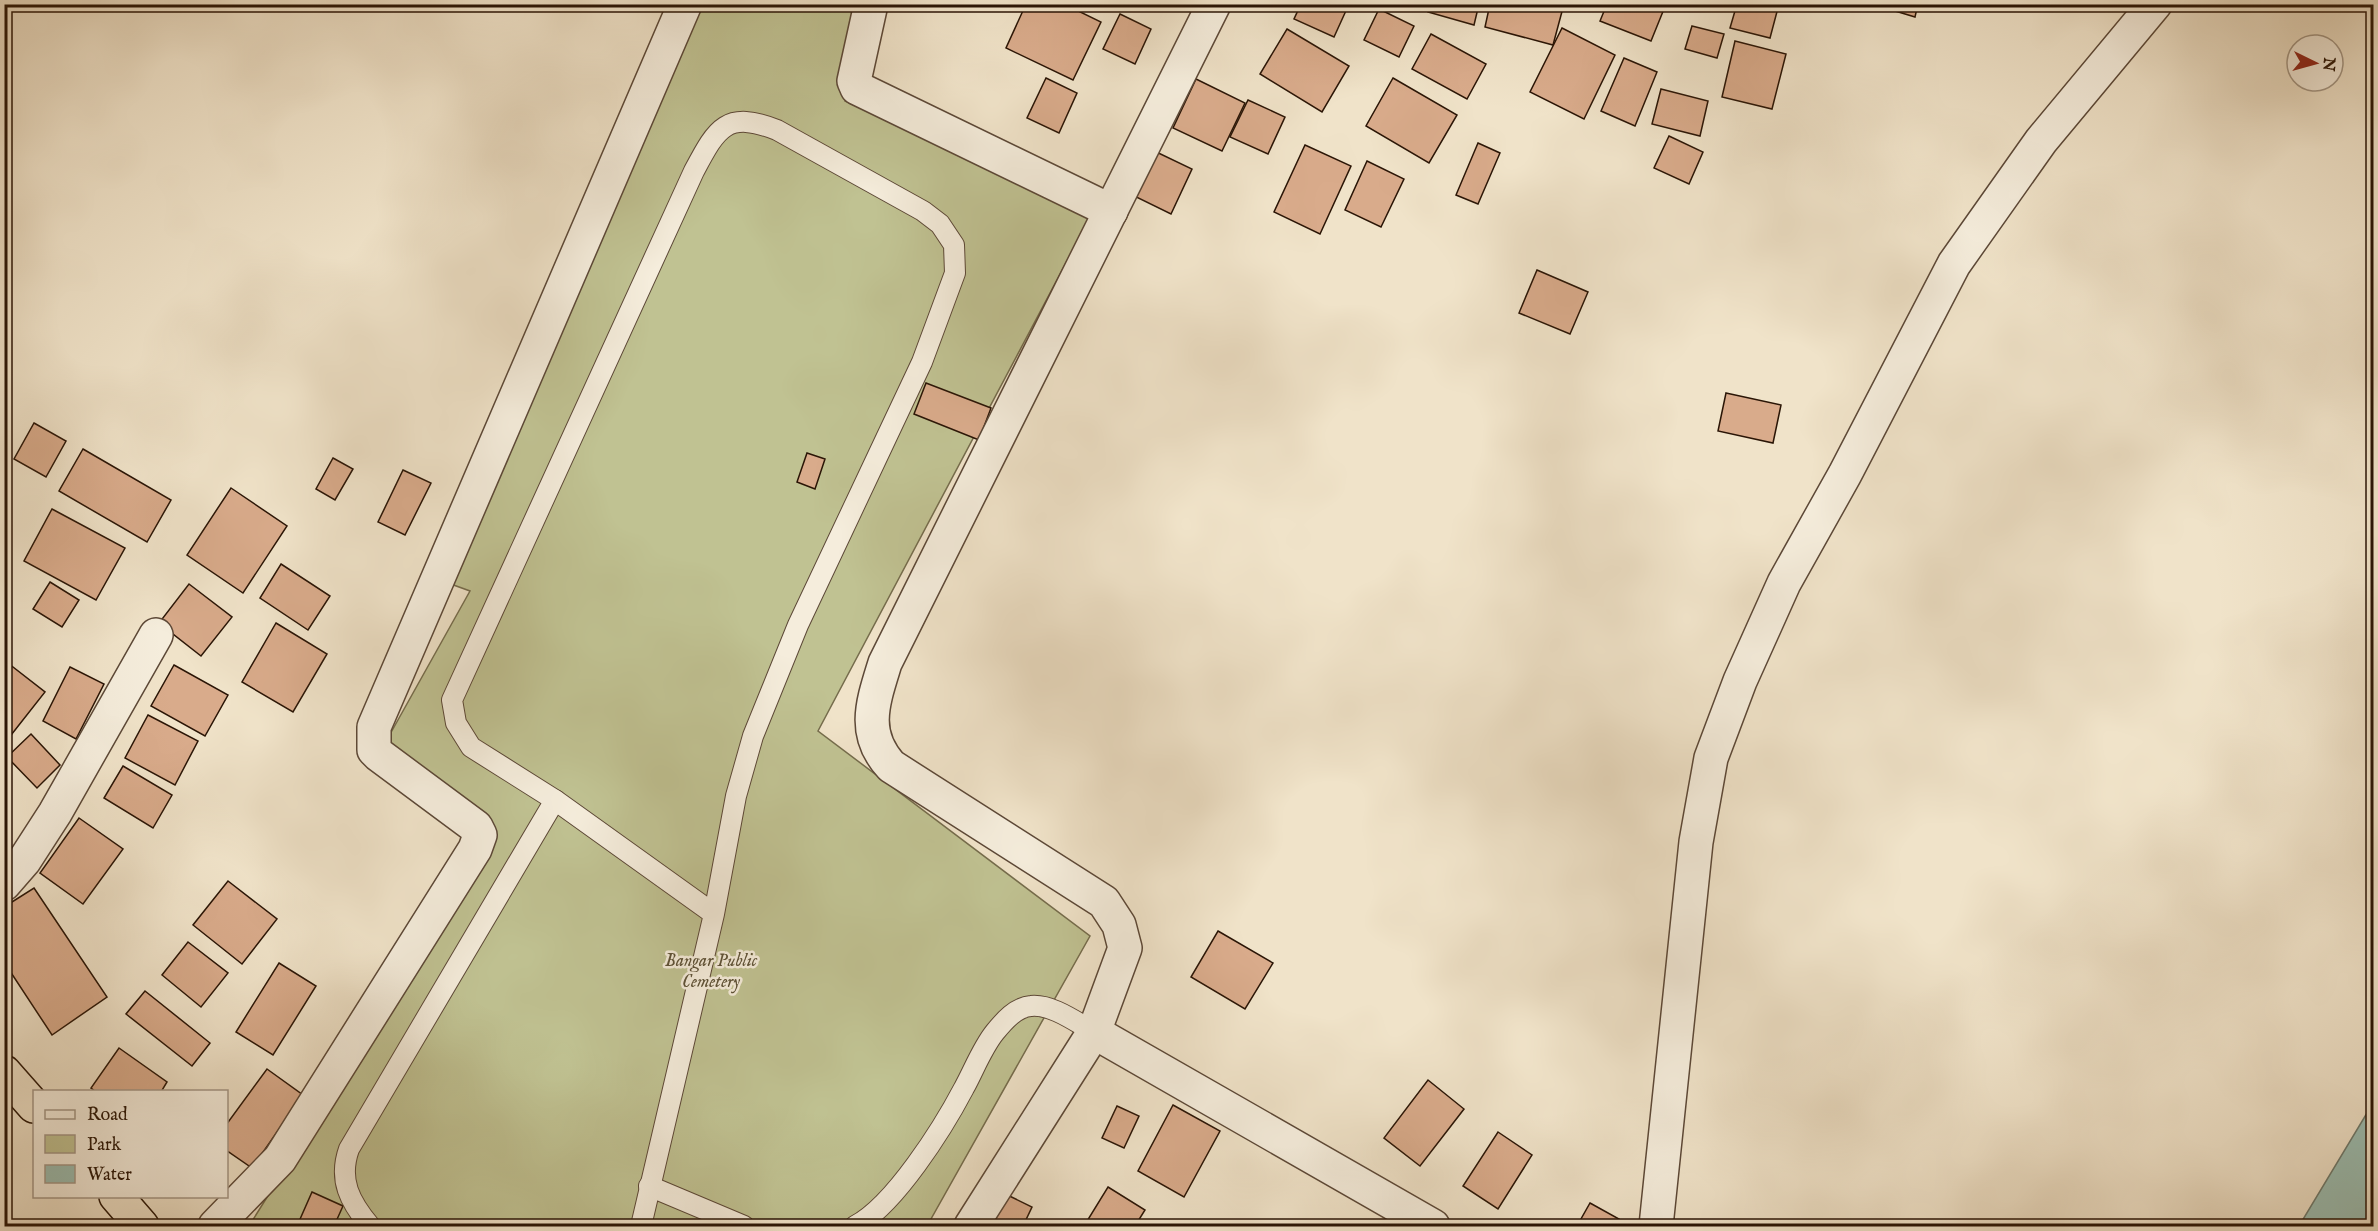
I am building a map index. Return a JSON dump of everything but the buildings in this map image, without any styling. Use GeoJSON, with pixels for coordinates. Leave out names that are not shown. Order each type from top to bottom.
{"type":"FeatureCollection","features":[{"type":"Feature","properties":{"kind":"highway"},"geometry":{"type":"LineString","coordinates":[[4,1072],[33,1105]]}},
{"type":"Feature","properties":{"kind":"highway"},"geometry":{"type":"LineString","coordinates":[[117,1198],[142,1227]]}},
{"type":"Feature","properties":{"kind":"street"},"geometry":{"type":"LineString","coordinates":[[215,1227],[280,1159],[475,849],[480,835],[476,827],[379,755],[374,750],[374,727],[685,4]]}},
{"type":"Feature","properties":{"kind":"street"},"geometry":{"type":"LineString","coordinates":[[871,4],[854,81],[857,88],[1111,211]]}},
{"type":"Feature","properties":{"kind":"street"},"geometry":{"type":"LineString","coordinates":[[971,1227],[1094,1032],[1125,948],[1119,925],[1104,902],[891,766],[880,754],[872,736],[874,699],[885,663],[1215,4]]}},
{"type":"Feature","properties":{"kind":"street"},"geometry":{"type":"LineString","coordinates":[[1656,1227],[1696,842],[1711,758],[1740,681],[1784,583],[1845,474],[1954,264],[2041,141],[2151,6]]}},
{"type":"Feature","properties":{"kind":"street"},"geometry":{"type":"LineString","coordinates":[[4,884],[24,861],[55,813],[156,635]]}},
{"type":"Feature","properties":{"kind":"street"},"geometry":{"type":"LineString","coordinates":[[1094,1032],[1433,1227]]}},
{"type":"Feature","properties":{"kind":"lane"},"geometry":{"type":"LineString","coordinates":[[641,1227],[714,914],[736,796],[753,736],[794,634],[922,362],[956,273],[957,259],[948,233],[923,211],[777,130],[754,121],[736,121],[724,127],[710,141],[694,171],[453,700],[456,723],[471,747],[555,800],[714,914]]}},
{"type":"Feature","properties":{"kind":"lane"},"geometry":{"type":"LineString","coordinates":[[370,1227],[350,1197],[343,1180],[343,1164],[349,1149],[555,800]]}},
{"type":"Feature","properties":{"kind":"lane"},"geometry":{"type":"LineString","coordinates":[[855,1227],[867,1220],[892,1195],[954,1108],[994,1033],[1015,1011],[1031,1006],[1049,1008],[1094,1032]]}},
{"type":"Feature","properties":{"kind":"lane"},"geometry":{"type":"LineString","coordinates":[[649,1186],[744,1227]]}},
{"type":"Feature","properties":{"kind":"green space","name":"Bangar Public Cemetery"},"geometry":{"type":"Polygon","coordinates":[[[699,5],[839,5],[859,14],[845,101],[1093,212],[818,731],[1090,936],[927,1226],[249,1226],[495,833],[384,745],[470,591],[448,583],[699,5]]]}},
{"type":"Feature","properties":{"kind":"water"},"geometry":{"type":"Polygon","coordinates":[[[2373,1103],[2373,1226],[2299,1226],[2373,1103]]]}}]}
